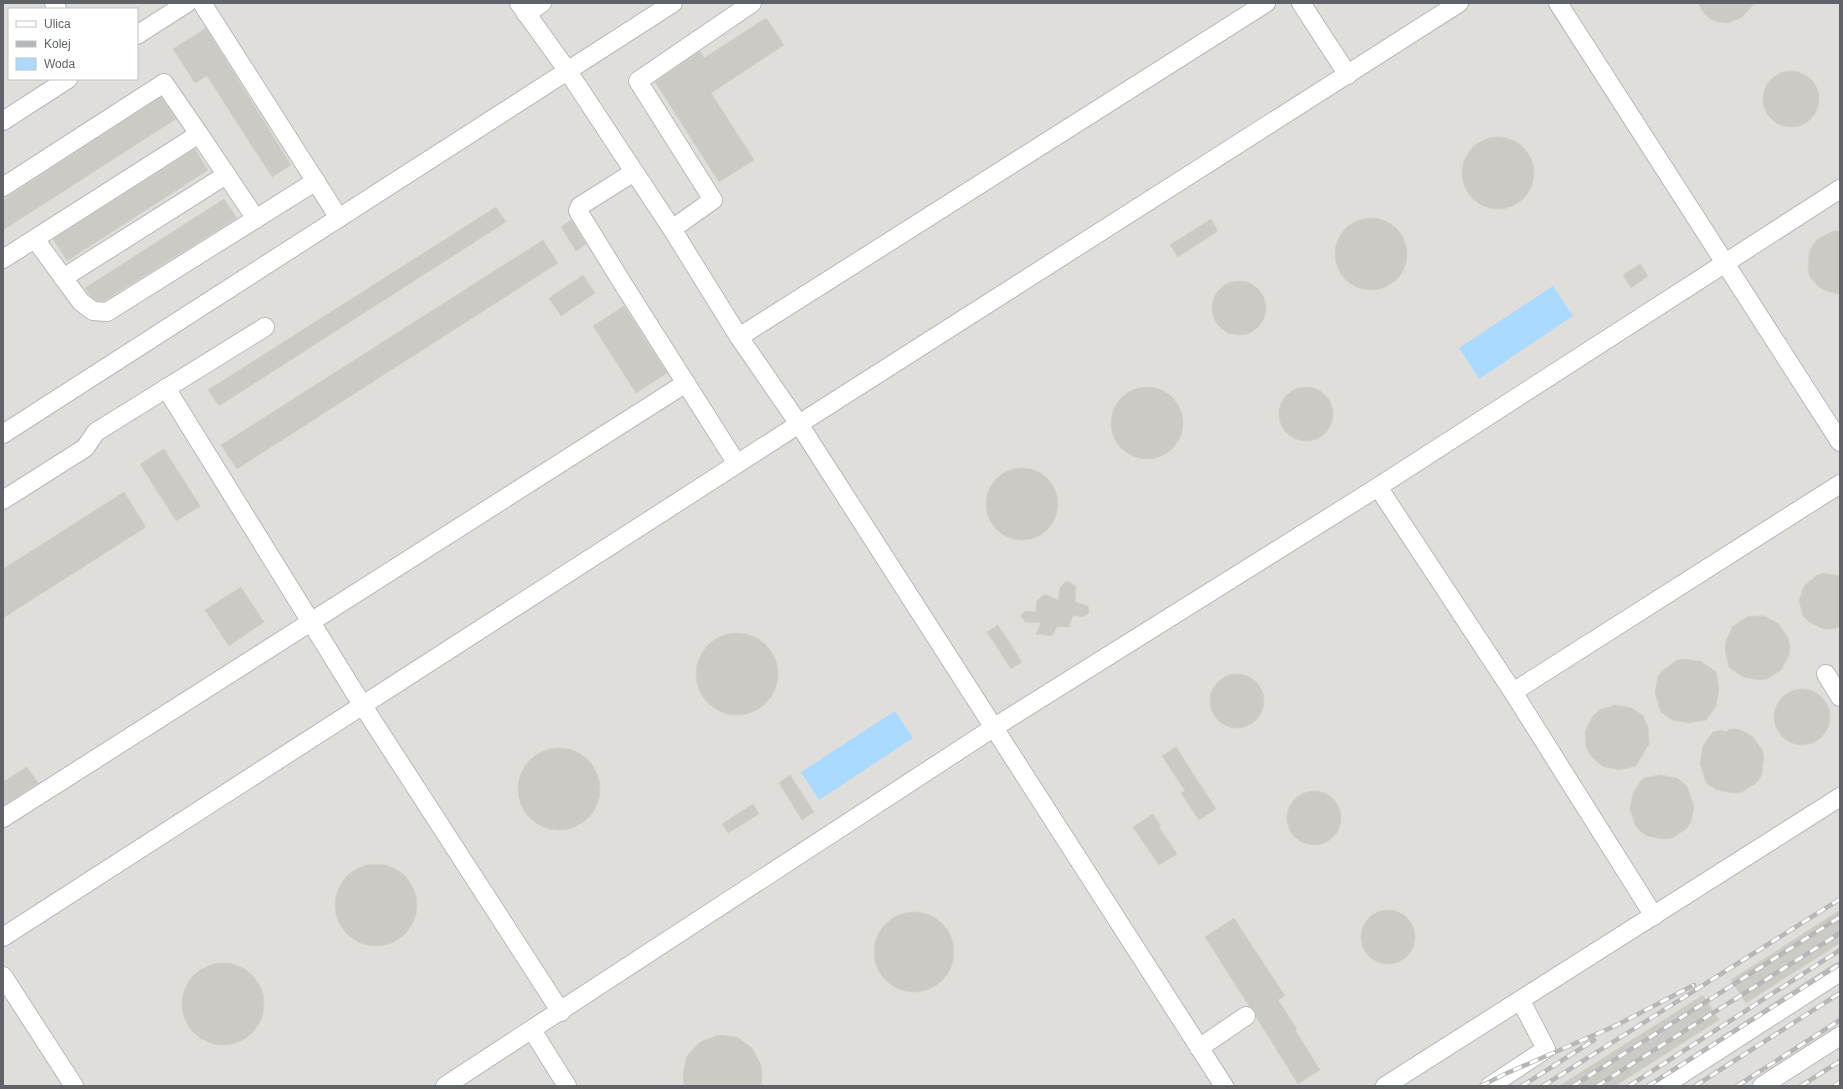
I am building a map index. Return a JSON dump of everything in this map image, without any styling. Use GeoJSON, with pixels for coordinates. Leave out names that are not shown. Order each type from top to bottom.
{"type":"FeatureCollection","features":[{"type":"Feature","properties":{"kind":"lane"},"geometry":{"type":"LineString","coordinates":[[138,34],[187,3]]}},
{"type":"Feature","properties":{"kind":"lane"},"geometry":{"type":"LineString","coordinates":[[202,3],[339,218]]}},
{"type":"Feature","properties":{"kind":"lane"},"geometry":{"type":"LineString","coordinates":[[542,3],[522,8],[568,70],[672,229],[739,337],[799,424],[1224,1086]]}},
{"type":"Feature","properties":{"kind":"lane"},"geometry":{"type":"LineString","coordinates":[[3,434],[673,3]]}},
{"type":"Feature","properties":{"kind":"lane"},"geometry":{"type":"LineString","coordinates":[[672,229],[713,200],[638,81],[752,3]]}},
{"type":"Feature","properties":{"kind":"lane"},"geometry":{"type":"LineString","coordinates":[[739,337],[1266,3]]}},
{"type":"Feature","properties":{"kind":"lane"},"geometry":{"type":"LineString","coordinates":[[1301,3],[1348,75]]}},
{"type":"Feature","properties":{"kind":"lane"},"geometry":{"type":"LineString","coordinates":[[3,938],[799,424],[1459,3]]}},
{"type":"Feature","properties":{"kind":"lane"},"geometry":{"type":"LineString","coordinates":[[1558,3],[1840,442]]}},
{"type":"Feature","properties":{"kind":"lane"},"geometry":{"type":"LineString","coordinates":[[3,121],[66,80]]}},
{"type":"Feature","properties":{"kind":"lane"},"geometry":{"type":"LineString","coordinates":[[3,187],[164,83],[256,219]]}},
{"type":"Feature","properties":{"kind":"lane"},"geometry":{"type":"LineString","coordinates":[[3,260],[199,134]]}},
{"type":"Feature","properties":{"kind":"lane"},"geometry":{"type":"LineString","coordinates":[[634,172],[580,206],[578,211],[737,464]]}},
{"type":"Feature","properties":{"kind":"lane"},"geometry":{"type":"LineString","coordinates":[[63,278],[226,175]]}},
{"type":"Feature","properties":{"kind":"lane"},"geometry":{"type":"LineString","coordinates":[[35,239],[86,307],[100,313],[108,312],[316,181]]}},
{"type":"Feature","properties":{"kind":"lane"},"geometry":{"type":"LineString","coordinates":[[445,1086],[561,1012],[993,728],[1378,487],[1840,189]]}},
{"type":"Feature","properties":{"kind":"lane"},"geometry":{"type":"LineString","coordinates":[[3,500],[85,448],[96,432],[266,327]]}},
{"type":"Feature","properties":{"kind":"lane"},"geometry":{"type":"LineString","coordinates":[[3,818],[686,383]]}},
{"type":"Feature","properties":{"kind":"lane"},"geometry":{"type":"LineString","coordinates":[[166,388],[363,706],[561,1012]]}},
{"type":"Feature","properties":{"kind":"lane"},"geometry":{"type":"LineString","coordinates":[[1513,692],[1840,484]]}},
{"type":"Feature","properties":{"kind":"lane"},"geometry":{"type":"LineString","coordinates":[[1378,487],[1513,692],[1654,916]]}},
{"type":"Feature","properties":{"kind":"lane"},"geometry":{"type":"LineString","coordinates":[[1826,674],[1840,697]]}},
{"type":"Feature","properties":{"kind":"lane"},"geometry":{"type":"LineString","coordinates":[[1386,1086],[1840,797]]}},
{"type":"Feature","properties":{"kind":"lane"},"geometry":{"type":"LineString","coordinates":[[1663,1086],[1840,972]]}},
{"type":"Feature","properties":{"kind":"lane"},"geometry":{"type":"LineString","coordinates":[[3,976],[74,1086]]}},
{"type":"Feature","properties":{"kind":"lane"},"geometry":{"type":"LineString","coordinates":[[1490,1086],[1546,1049],[1521,1001]]}},
{"type":"Feature","properties":{"kind":"lane"},"geometry":{"type":"LineString","coordinates":[[1200,1048],[1246,1016]]}},
{"type":"Feature","properties":{"kind":"lane"},"geometry":{"type":"LineString","coordinates":[[532,1030],[567,1086]]}},
{"type":"Feature","properties":{"kind":"lane"},"geometry":{"type":"LineString","coordinates":[[1762,1086],[1840,1036]]}},
{"type":"Feature","properties":{"kind":"shaded area"},"geometry":{"type":"Polygon","coordinates":[[[3,3],[1840,3],[1840,1086],[3,1086],[3,3]]]}},
{"type":"Feature","properties":{"kind":"water"},"geometry":{"type":"Polygon","coordinates":[[[1553,286],[1573,316],[1479,379],[1459,348],[1553,286]]]}},
{"type":"Feature","properties":{"kind":"water"},"geometry":{"type":"Polygon","coordinates":[[[895,711],[913,738],[819,800],[801,772],[895,711]]]}},
{"type":"Feature","properties":{"kind":"building"},"geometry":{"type":"Polygon","coordinates":[[[1698,3],[1755,3],[1742,17],[1728,23],[1710,19],[1698,3]]]}},
{"type":"Feature","properties":{"kind":"building"},"geometry":{"type":"Polygon","coordinates":[[[766,18],[784,45],[711,93],[754,160],[719,182],[655,82],[700,51],[704,58],[766,18]]]}},
{"type":"Feature","properties":{"kind":"building"},"geometry":{"type":"Polygon","coordinates":[[[206,28],[291,165],[272,177],[207,76],[195,83],[173,49],[206,28]]]}},
{"type":"Feature","properties":{"kind":"building"},"geometry":{"type":"Polygon","coordinates":[[[1791,71],[1806,76],[1814,84],[1819,99],[1814,114],[1806,122],[1791,127],[1776,122],[1768,114],[1763,99],[1768,84],[1776,76],[1791,71]]]}},
{"type":"Feature","properties":{"kind":"building"},"geometry":{"type":"Polygon","coordinates":[[[161,97],[176,119],[3,230],[3,200],[161,97]]]}},
{"type":"Feature","properties":{"kind":"building"},"geometry":{"type":"Polygon","coordinates":[[[1498,137],[1518,143],[1528,153],[1534,173],[1528,193],[1518,203],[1498,209],[1478,203],[1468,193],[1462,173],[1468,153],[1478,143],[1498,137]]]}},
{"type":"Feature","properties":{"kind":"building"},"geometry":{"type":"Polygon","coordinates":[[[195,149],[208,170],[67,261],[53,239],[195,149]]]}},
{"type":"Feature","properties":{"kind":"building"},"geometry":{"type":"Polygon","coordinates":[[[224,199],[237,218],[104,301],[97,301],[91,297],[85,288],[224,199]]]}},
{"type":"Feature","properties":{"kind":"building"},"geometry":{"type":"Polygon","coordinates":[[[496,207],[506,222],[219,406],[208,390],[496,207]]]}},
{"type":"Feature","properties":{"kind":"building"},"geometry":{"type":"Polygon","coordinates":[[[1371,218],[1391,224],[1401,234],[1407,254],[1401,274],[1391,284],[1371,290],[1351,284],[1341,274],[1335,254],[1341,234],[1351,224],[1371,218]]]}},
{"type":"Feature","properties":{"kind":"building"},"geometry":{"type":"Polygon","coordinates":[[[1211,219],[1218,231],[1178,257],[1170,245],[1211,219]]]}},
{"type":"Feature","properties":{"kind":"building"},"geometry":{"type":"Polygon","coordinates":[[[571,220],[586,244],[576,251],[561,227],[571,220]]]}},
{"type":"Feature","properties":{"kind":"building"},"geometry":{"type":"Polygon","coordinates":[[[1833,231],[1840,231],[1840,295],[1821,289],[1810,277],[1808,269],[1809,253],[1813,245],[1818,239],[1833,231]]]}},
{"type":"Feature","properties":{"kind":"building"},"geometry":{"type":"Polygon","coordinates":[[[543,240],[558,263],[237,469],[221,445],[543,240]]]}},
{"type":"Feature","properties":{"kind":"building"},"geometry":{"type":"Polygon","coordinates":[[[1640,264],[1648,276],[1631,288],[1623,275],[1640,264]]]}},
{"type":"Feature","properties":{"kind":"building"},"geometry":{"type":"Polygon","coordinates":[[[583,275],[595,293],[561,316],[549,298],[583,275]]]}},
{"type":"Feature","properties":{"kind":"building"},"geometry":{"type":"Polygon","coordinates":[[[1239,281],[1249,283],[1258,289],[1264,298],[1266,308],[1264,318],[1258,327],[1249,333],[1239,335],[1229,333],[1220,327],[1214,318],[1212,308],[1214,298],[1220,289],[1229,283],[1239,281]]]}},
{"type":"Feature","properties":{"kind":"building"},"geometry":{"type":"Polygon","coordinates":[[[624,306],[667,373],[636,393],[593,326],[624,306]]]}},
{"type":"Feature","properties":{"kind":"building"},"geometry":{"type":"Polygon","coordinates":[[[1147,387],[1167,393],[1177,403],[1183,423],[1177,443],[1167,453],[1147,459],[1127,453],[1117,443],[1111,423],[1117,403],[1127,393],[1147,387]]]}},
{"type":"Feature","properties":{"kind":"building"},"geometry":{"type":"Polygon","coordinates":[[[1306,387],[1316,389],[1325,395],[1331,404],[1333,414],[1331,424],[1325,433],[1316,439],[1306,441],[1296,439],[1287,433],[1281,424],[1279,414],[1281,404],[1287,395],[1296,389],[1306,387]]]}},
{"type":"Feature","properties":{"kind":"building"},"geometry":{"type":"Polygon","coordinates":[[[164,449],[200,506],[176,521],[140,464],[164,449]]]}},
{"type":"Feature","properties":{"kind":"building"},"geometry":{"type":"Polygon","coordinates":[[[1022,468],[1042,474],[1052,484],[1058,504],[1052,524],[1042,534],[1022,540],[1002,534],[992,524],[986,504],[992,484],[1002,474],[1022,468]]]}},
{"type":"Feature","properties":{"kind":"building"},"geometry":{"type":"Polygon","coordinates":[[[124,492],[146,527],[3,618],[3,569],[124,492]]]}},
{"type":"Feature","properties":{"kind":"building"},"geometry":{"type":"Polygon","coordinates":[[[1823,573],[1840,576],[1840,627],[1823,629],[1809,622],[1803,616],[1799,601],[1804,586],[1816,576],[1823,573]]]}},
{"type":"Feature","properties":{"kind":"building"},"geometry":{"type":"Polygon","coordinates":[[[1065,582],[1069,582],[1076,586],[1075,602],[1088,606],[1089,613],[1083,617],[1073,615],[1069,627],[1057,627],[1052,636],[1036,634],[1041,623],[1025,622],[1021,616],[1026,611],[1036,612],[1037,601],[1043,595],[1047,595],[1058,600],[1060,587],[1065,582]]]}},
{"type":"Feature","properties":{"kind":"building"},"geometry":{"type":"Polygon","coordinates":[[[241,587],[264,622],[229,646],[205,610],[241,587]]]}},
{"type":"Feature","properties":{"kind":"building"},"geometry":{"type":"Polygon","coordinates":[[[1764,616],[1779,624],[1788,638],[1790,646],[1789,655],[1781,670],[1767,679],[1759,680],[1743,677],[1729,667],[1725,650],[1726,641],[1733,626],[1747,617],[1764,616]]]}},
{"type":"Feature","properties":{"kind":"building"},"geometry":{"type":"Polygon","coordinates":[[[998,625],[1022,662],[1011,669],[987,632],[998,625]]]}},
{"type":"Feature","properties":{"kind":"building"},"geometry":{"type":"Polygon","coordinates":[[[737,633],[753,636],[766,645],[775,658],[778,674],[775,690],[766,703],[753,712],[737,715],[721,712],[708,703],[699,690],[696,674],[699,658],[708,645],[721,636],[737,633]]]}},
{"type":"Feature","properties":{"kind":"building"},"geometry":{"type":"Polygon","coordinates":[[[1685,659],[1702,662],[1716,672],[1719,689],[1716,706],[1706,720],[1689,723],[1672,720],[1661,712],[1655,693],[1658,676],[1663,670],[1677,660],[1685,659]]]}},
{"type":"Feature","properties":{"kind":"building"},"geometry":{"type":"Polygon","coordinates":[[[1237,674],[1247,676],[1256,682],[1262,691],[1264,701],[1262,711],[1256,720],[1247,726],[1237,728],[1227,726],[1218,720],[1212,711],[1210,701],[1212,691],[1218,682],[1227,676],[1237,674]]]}},
{"type":"Feature","properties":{"kind":"building"},"geometry":{"type":"Polygon","coordinates":[[[1802,689],[1813,691],[1822,697],[1828,706],[1830,717],[1828,728],[1822,737],[1813,743],[1802,745],[1791,743],[1782,737],[1776,728],[1774,717],[1776,706],[1782,697],[1791,691],[1802,689]]]}},
{"type":"Feature","properties":{"kind":"building"},"geometry":{"type":"Polygon","coordinates":[[[1615,705],[1632,708],[1643,716],[1648,727],[1649,744],[1636,766],[1619,770],[1602,766],[1590,755],[1586,747],[1585,731],[1593,716],[1599,710],[1615,705]]]}},
{"type":"Feature","properties":{"kind":"building"},"geometry":{"type":"Polygon","coordinates":[[[1730,729],[1739,729],[1753,737],[1763,751],[1764,759],[1761,776],[1756,783],[1742,792],[1733,793],[1717,790],[1706,783],[1700,763],[1703,746],[1713,732],[1723,730],[1725,732],[1730,729]]]}},
{"type":"Feature","properties":{"kind":"building"},"geometry":{"type":"Polygon","coordinates":[[[1176,747],[1216,809],[1199,820],[1181,793],[1185,791],[1162,756],[1176,747]]]}},
{"type":"Feature","properties":{"kind":"building"},"geometry":{"type":"Polygon","coordinates":[[[559,748],[575,751],[588,760],[597,773],[600,789],[597,805],[588,818],[575,827],[559,830],[543,827],[530,818],[521,805],[518,789],[521,773],[530,760],[543,751],[559,748]]]}},
{"type":"Feature","properties":{"kind":"building"},"geometry":{"type":"Polygon","coordinates":[[[27,767],[38,783],[3,806],[3,782],[27,767]]]}},
{"type":"Feature","properties":{"kind":"building"},"geometry":{"type":"Polygon","coordinates":[[[790,775],[814,812],[802,820],[779,783],[790,775]]]}},
{"type":"Feature","properties":{"kind":"building"},"geometry":{"type":"Polygon","coordinates":[[[1660,775],[1677,778],[1687,786],[1694,806],[1691,822],[1686,829],[1672,838],[1664,839],[1647,836],[1635,825],[1630,809],[1633,793],[1643,778],[1660,775]]]}},
{"type":"Feature","properties":{"kind":"building"},"geometry":{"type":"Polygon","coordinates":[[[1314,791],[1324,793],[1333,799],[1339,808],[1341,818],[1339,828],[1333,837],[1324,843],[1314,845],[1304,843],[1295,837],[1289,828],[1287,818],[1289,808],[1295,799],[1304,793],[1314,791]]]}},
{"type":"Feature","properties":{"kind":"building"},"geometry":{"type":"Polygon","coordinates":[[[753,804],[759,814],[728,833],[722,824],[753,804]]]}},
{"type":"Feature","properties":{"kind":"building"},"geometry":{"type":"Polygon","coordinates":[[[1153,814],[1161,826],[1159,827],[1177,854],[1159,865],[1133,827],[1153,814]]]}},
{"type":"Feature","properties":{"kind":"building"},"geometry":{"type":"Polygon","coordinates":[[[376,864],[392,867],[405,876],[414,889],[417,905],[414,921],[405,934],[392,943],[376,946],[360,943],[347,934],[338,921],[335,905],[338,889],[347,876],[360,867],[376,864]]]}},
{"type":"Feature","properties":{"kind":"building"},"geometry":{"type":"Polygon","coordinates":[[[1388,910],[1398,912],[1407,918],[1413,927],[1415,937],[1413,947],[1407,956],[1398,962],[1388,964],[1378,962],[1369,956],[1363,947],[1361,937],[1363,927],[1369,918],[1378,912],[1388,910]]]}},
{"type":"Feature","properties":{"kind":"building"},"geometry":{"type":"Polygon","coordinates":[[[1840,910],[1840,943],[1746,1003],[1731,980],[1840,910]]]}},
{"type":"Feature","properties":{"kind":"building"},"geometry":{"type":"Polygon","coordinates":[[[914,912],[929,915],[942,924],[951,937],[954,952],[951,967],[942,980],[929,989],[914,992],[899,989],[886,980],[877,967],[874,952],[877,937],[886,924],[899,915],[914,912]]]}},
{"type":"Feature","properties":{"kind":"building"},"geometry":{"type":"Polygon","coordinates":[[[1234,918],[1285,996],[1278,1000],[1297,1029],[1295,1030],[1320,1070],[1298,1084],[1256,1017],[1255,1010],[1249,1006],[1205,937],[1234,918]]]}},
{"type":"Feature","properties":{"kind":"building"},"geometry":{"type":"Polygon","coordinates":[[[223,963],[239,966],[252,975],[261,988],[264,1004],[261,1020],[252,1033],[239,1042],[223,1045],[207,1042],[194,1033],[185,1020],[182,1004],[185,988],[194,975],[207,966],[223,963]]]}},
{"type":"Feature","properties":{"kind":"building"},"geometry":{"type":"Polygon","coordinates":[[[1703,995],[1719,1020],[1615,1086],[1559,1086],[1703,995]]]}},
{"type":"Feature","properties":{"kind":"building"},"geometry":{"type":"Polygon","coordinates":[[[718,1035],[737,1037],[752,1048],[761,1065],[761,1086],[684,1086],[683,1074],[687,1056],[700,1042],[718,1035]]]}},
{"type":"Feature","properties":{"kind":"railway"},"geometry":{"type":"LineString","coordinates":[[1543,1086],[1840,899]]}},
{"type":"Feature","properties":{"kind":"railway"},"geometry":{"type":"LineString","coordinates":[[1573,1086],[1840,917]]}},
{"type":"Feature","properties":{"kind":"railway"},"geometry":{"type":"LineString","coordinates":[[1597,1086],[1840,933]]}},
{"type":"Feature","properties":{"kind":"railway"},"geometry":{"type":"LineString","coordinates":[[1629,1086],[1840,950]]}},
{"type":"Feature","properties":{"kind":"railway"},"geometry":{"type":"LineString","coordinates":[[1648,1086],[1840,964]]}},
{"type":"Feature","properties":{"kind":"railway"},"geometry":{"type":"LineString","coordinates":[[1481,1086],[1617,1025],[1694,985]]}},
{"type":"Feature","properties":{"kind":"railway"},"geometry":{"type":"LineString","coordinates":[[1695,1086],[1840,993]]}},
{"type":"Feature","properties":{"kind":"railway"},"geometry":{"type":"LineString","coordinates":[[1737,1086],[1840,1020]]}},
{"type":"Feature","properties":{"kind":"railway"},"geometry":{"type":"LineString","coordinates":[[1522,1086],[1594,1040]]}},
{"type":"Feature","properties":{"kind":"railway"},"geometry":{"type":"LineString","coordinates":[[1801,1086],[1840,1061]]}},
{"type":"Feature","properties":{"kind":"railway"},"geometry":{"type":"LineString","coordinates":[[1834,1086],[1840,1082]]}}]}
